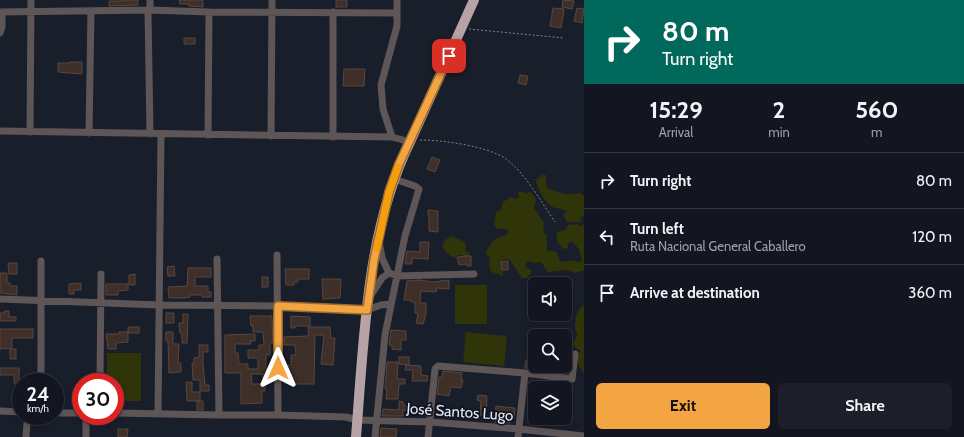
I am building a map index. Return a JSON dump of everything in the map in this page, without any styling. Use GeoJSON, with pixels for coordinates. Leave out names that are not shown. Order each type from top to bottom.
{"type":"FeatureCollection","features":[{"type":"Feature","properties":{"kind":"highway"},"geometry":{"type":"LineString","coordinates":[[356,437],[367,310],[378,239],[389,192],[399,164],[411,141],[474,0]]}},
{"type":"Feature","properties":{"kind":"street"},"geometry":{"type":"LineString","coordinates":[[30,132],[31,0]]}},
{"type":"Feature","properties":{"kind":"street"},"geometry":{"type":"LineString","coordinates":[[150,0],[150,134]]}},
{"type":"Feature","properties":{"kind":"street"},"geometry":{"type":"LineString","coordinates":[[271,136],[272,0]]}},
{"type":"Feature","properties":{"kind":"street"},"geometry":{"type":"LineString","coordinates":[[392,138],[383,109],[381,85],[397,26],[397,0]]}},
{"type":"Feature","properties":{"kind":"street"},"geometry":{"type":"LineString","coordinates":[[0,33],[2,27],[1,12],[149,10],[209,12],[397,13]]}},
{"type":"Feature","properties":{"kind":"street"},"geometry":{"type":"LineString","coordinates":[[89,133],[91,11]]}},
{"type":"Feature","properties":{"kind":"street"},"geometry":{"type":"LineString","coordinates":[[208,135],[209,12]]}},
{"type":"Feature","properties":{"kind":"street"},"geometry":{"type":"LineString","coordinates":[[333,12],[333,137]]}},
{"type":"Feature","properties":{"kind":"street"},"geometry":{"type":"LineString","coordinates":[[0,131],[392,138],[411,141]]}},
{"type":"Feature","properties":{"kind":"street"},"geometry":{"type":"LineString","coordinates":[[158,414],[161,134]]}},
{"type":"Feature","properties":{"kind":"street"},"geometry":{"type":"LineString","coordinates":[[375,437],[385,335],[405,236],[419,189],[415,186],[394,179]]}},
{"type":"Feature","properties":{"kind":"street"},"geometry":{"type":"LineString","coordinates":[[378,239],[382,258],[389,273],[397,276],[474,274]]}},
{"type":"Feature","properties":{"kind":"street"},"geometry":{"type":"LineString","coordinates":[[277,255],[278,415]]}},
{"type":"Feature","properties":{"kind":"street"},"geometry":{"type":"LineString","coordinates":[[217,259],[219,415]]}},
{"type":"Feature","properties":{"kind":"street"},"geometry":{"type":"LineString","coordinates":[[41,261],[41,373]]}},
{"type":"Feature","properties":{"kind":"street"},"geometry":{"type":"LineString","coordinates":[[369,298],[382,278],[389,273]]}},
{"type":"Feature","properties":{"kind":"street"},"geometry":{"type":"LineString","coordinates":[[100,373],[101,274]]}},
{"type":"Feature","properties":{"kind":"street"},"geometry":{"type":"LineString","coordinates":[[0,300],[278,306],[367,310],[381,305],[391,304]]}},
{"type":"Feature","properties":{"kind":"street"},"geometry":{"type":"LineString","coordinates":[[428,437],[435,369],[438,366],[525,373],[572,379],[575,354]]}},
{"type":"Feature","properties":{"kind":"street"},"geometry":{"type":"LineString","coordinates":[[518,437],[525,373]]}},
{"type":"Feature","properties":{"kind":"street"},"geometry":{"type":"LineString","coordinates":[[0,411],[12,412]]}},
{"type":"Feature","properties":{"kind":"street","name":"José Santos Lugo"},"geometry":{"type":"LineString","coordinates":[[124,413],[346,417],[357,420],[430,422],[584,436]]}},
{"type":"Feature","properties":{"kind":"street"},"geometry":{"type":"LineString","coordinates":[[26,437],[27,425]]}},
{"type":"Feature","properties":{"kind":"street"},"geometry":{"type":"LineString","coordinates":[[86,425],[86,437]]}},
{"type":"Feature","properties":{"kind":"path"},"geometry":{"type":"LineString","coordinates":[[461,28],[564,38]]}},
{"type":"Feature","properties":{"kind":"path"},"geometry":{"type":"LineString","coordinates":[[411,141],[436,140],[491,151],[506,159],[528,182],[555,222]]}},
{"type":"Feature","properties":{"kind":"green space"},"geometry":{"type":"Polygon","coordinates":[[[542,175],[546,175],[546,184],[548,189],[566,194],[581,193],[584,196],[584,215],[580,218],[582,222],[567,222],[563,214],[567,212],[548,204],[536,182],[542,175]]]}},
{"type":"Feature","properties":{"kind":"green space"},"geometry":{"type":"Polygon","coordinates":[[[518,192],[531,192],[536,199],[534,208],[544,223],[543,233],[547,235],[547,251],[557,252],[560,261],[582,261],[579,250],[574,243],[571,241],[568,244],[568,248],[563,249],[560,246],[557,233],[566,229],[568,225],[577,224],[581,226],[584,224],[584,271],[575,273],[567,270],[548,272],[541,262],[536,263],[527,261],[525,266],[532,271],[527,278],[522,278],[510,260],[505,259],[502,262],[503,276],[490,270],[489,257],[486,254],[490,244],[495,239],[505,236],[508,233],[507,229],[498,229],[494,226],[496,212],[500,211],[503,202],[511,197],[515,199],[519,197],[518,192]]]}},
{"type":"Feature","properties":{"kind":"green space"},"geometry":{"type":"Polygon","coordinates":[[[451,236],[465,242],[465,251],[469,252],[470,256],[466,258],[462,255],[457,255],[454,258],[449,255],[442,247],[445,240],[451,236]]]}},
{"type":"Feature","properties":{"kind":"green space"},"geometry":{"type":"Polygon","coordinates":[[[455,285],[487,285],[487,324],[455,324],[455,285]]]}},
{"type":"Feature","properties":{"kind":"green space"},"geometry":{"type":"Polygon","coordinates":[[[584,305],[584,376],[577,361],[577,355],[581,352],[574,346],[573,341],[577,334],[575,322],[577,314],[584,305]]]}},
{"type":"Feature","properties":{"kind":"green space"},"geometry":{"type":"Polygon","coordinates":[[[466,332],[507,336],[504,366],[463,362],[466,332]]]}},
{"type":"Feature","properties":{"kind":"green space"},"geometry":{"type":"Polygon","coordinates":[[[107,353],[141,353],[141,401],[124,401],[124,373],[107,373],[107,353]]]}},
{"type":"Feature","properties":{"kind":"building"},"geometry":{"type":"Polygon","coordinates":[[[138,0],[138,5],[109,6],[109,1],[138,0]]]}},
{"type":"Feature","properties":{"kind":"building"},"geometry":{"type":"Polygon","coordinates":[[[179,0],[202,0],[203,7],[180,4],[179,0]]]}},
{"type":"Feature","properties":{"kind":"building"},"geometry":{"type":"Polygon","coordinates":[[[336,0],[347,0],[347,7],[336,7],[336,0]]]}},
{"type":"Feature","properties":{"kind":"building"},"geometry":{"type":"Polygon","coordinates":[[[563,0],[574,1],[572,9],[562,7],[563,0]]]}},
{"type":"Feature","properties":{"kind":"building"},"geometry":{"type":"Polygon","coordinates":[[[553,8],[564,9],[561,28],[550,26],[553,8]]]}},
{"type":"Feature","properties":{"kind":"building"},"geometry":{"type":"Polygon","coordinates":[[[577,8],[584,9],[582,23],[574,21],[577,8]]]}},
{"type":"Feature","properties":{"kind":"building"},"geometry":{"type":"Polygon","coordinates":[[[184,38],[195,38],[195,44],[184,44],[184,38]]]}},
{"type":"Feature","properties":{"kind":"building"},"geometry":{"type":"Polygon","coordinates":[[[82,62],[82,74],[58,72],[58,63],[82,62]]]}},
{"type":"Feature","properties":{"kind":"building"},"geometry":{"type":"Polygon","coordinates":[[[344,69],[365,69],[364,86],[343,86],[344,69]]]}},
{"type":"Feature","properties":{"kind":"building"},"geometry":{"type":"Polygon","coordinates":[[[520,75],[528,76],[526,85],[518,83],[520,75]]]}},
{"type":"Feature","properties":{"kind":"building"},"geometry":{"type":"Polygon","coordinates":[[[432,157],[440,160],[435,172],[427,169],[432,157]]]}},
{"type":"Feature","properties":{"kind":"building"},"geometry":{"type":"Polygon","coordinates":[[[428,210],[438,211],[438,232],[429,231],[428,210]]]}},
{"type":"Feature","properties":{"kind":"building"},"geometry":{"type":"Polygon","coordinates":[[[420,242],[429,242],[428,259],[412,258],[412,264],[405,264],[407,251],[420,252],[420,242]]]}},
{"type":"Feature","properties":{"kind":"building"},"geometry":{"type":"Polygon","coordinates":[[[471,256],[471,266],[467,266],[467,264],[459,265],[457,257],[471,256]]]}},
{"type":"Feature","properties":{"kind":"building"},"geometry":{"type":"Polygon","coordinates":[[[508,261],[508,270],[502,270],[501,262],[508,261]]]}},
{"type":"Feature","properties":{"kind":"building"},"geometry":{"type":"Polygon","coordinates":[[[8,263],[17,263],[17,274],[9,274],[8,263]]]}},
{"type":"Feature","properties":{"kind":"building"},"geometry":{"type":"Polygon","coordinates":[[[174,266],[175,276],[168,276],[167,267],[174,266]]]}},
{"type":"Feature","properties":{"kind":"building"},"geometry":{"type":"Polygon","coordinates":[[[188,268],[211,268],[211,277],[195,277],[195,286],[208,286],[208,292],[211,292],[211,297],[190,295],[190,297],[184,298],[169,298],[168,287],[187,286],[188,268]]]}},
{"type":"Feature","properties":{"kind":"building"},"geometry":{"type":"Polygon","coordinates":[[[285,269],[309,269],[309,279],[298,279],[298,282],[294,282],[294,285],[286,285],[285,269]]]}},
{"type":"Feature","properties":{"kind":"building"},"geometry":{"type":"Polygon","coordinates":[[[0,273],[7,273],[7,283],[10,283],[10,286],[17,286],[17,295],[0,293],[0,273]]]}},
{"type":"Feature","properties":{"kind":"building"},"geometry":{"type":"Polygon","coordinates":[[[135,274],[135,285],[129,285],[129,275],[135,274]]]}},
{"type":"Feature","properties":{"kind":"building"},"geometry":{"type":"Polygon","coordinates":[[[262,277],[268,277],[268,287],[262,287],[262,277]]]}},
{"type":"Feature","properties":{"kind":"building"},"geometry":{"type":"Polygon","coordinates":[[[322,279],[341,279],[340,298],[323,299],[322,279]]]}},
{"type":"Feature","properties":{"kind":"building"},"geometry":{"type":"Polygon","coordinates":[[[420,280],[432,282],[449,280],[449,289],[436,288],[437,291],[434,292],[421,291],[420,303],[426,303],[426,314],[423,324],[416,323],[418,314],[415,313],[415,302],[411,302],[411,300],[404,300],[407,281],[420,280]]]}},
{"type":"Feature","properties":{"kind":"building"},"geometry":{"type":"Polygon","coordinates":[[[81,283],[81,290],[74,290],[74,294],[69,294],[69,284],[81,283]]]}},
{"type":"Feature","properties":{"kind":"building"},"geometry":{"type":"Polygon","coordinates":[[[106,284],[128,284],[128,290],[118,291],[118,295],[106,295],[106,284]]]}},
{"type":"Feature","properties":{"kind":"building"},"geometry":{"type":"Polygon","coordinates":[[[4,311],[9,311],[9,317],[16,317],[16,321],[0,321],[0,313],[4,313],[4,311]]]}},
{"type":"Feature","properties":{"kind":"building"},"geometry":{"type":"Polygon","coordinates":[[[166,313],[174,313],[174,323],[166,323],[166,313]]]}},
{"type":"Feature","properties":{"kind":"building"},"geometry":{"type":"Polygon","coordinates":[[[183,314],[188,314],[187,343],[182,343],[182,333],[180,333],[179,323],[183,323],[183,314]]]}},
{"type":"Feature","properties":{"kind":"building"},"geometry":{"type":"Polygon","coordinates":[[[250,316],[272,316],[273,343],[270,343],[270,355],[266,355],[266,369],[270,369],[269,381],[263,382],[263,374],[251,374],[252,384],[265,384],[265,391],[262,391],[262,403],[241,404],[241,373],[225,373],[225,335],[255,334],[255,341],[250,341],[251,344],[235,344],[235,353],[238,353],[239,364],[248,364],[248,369],[258,369],[258,358],[248,358],[248,350],[259,350],[259,345],[264,345],[263,332],[253,332],[250,316]]]}},
{"type":"Feature","properties":{"kind":"building"},"geometry":{"type":"Polygon","coordinates":[[[291,316],[310,317],[310,326],[295,326],[295,328],[291,328],[291,316]]]}},
{"type":"Feature","properties":{"kind":"building"},"geometry":{"type":"Polygon","coordinates":[[[128,327],[139,327],[139,333],[128,333],[128,327]]]}},
{"type":"Feature","properties":{"kind":"building"},"geometry":{"type":"Polygon","coordinates":[[[308,327],[330,327],[331,338],[335,338],[333,365],[321,364],[324,335],[315,335],[314,384],[288,384],[288,365],[291,365],[291,355],[296,355],[295,345],[284,345],[284,337],[307,336],[309,335],[308,327]]]}},
{"type":"Feature","properties":{"kind":"building"},"geometry":{"type":"Polygon","coordinates":[[[0,329],[33,329],[33,338],[12,338],[12,348],[0,349],[0,329]]]}},
{"type":"Feature","properties":{"kind":"building"},"geometry":{"type":"Polygon","coordinates":[[[391,330],[406,331],[406,340],[401,340],[401,350],[392,349],[392,345],[389,345],[391,330]]]}},
{"type":"Feature","properties":{"kind":"building"},"geometry":{"type":"Polygon","coordinates":[[[119,332],[128,332],[128,342],[116,343],[116,349],[108,349],[106,334],[119,334],[119,332]]]}},
{"type":"Feature","properties":{"kind":"building"},"geometry":{"type":"Polygon","coordinates":[[[166,332],[173,332],[173,344],[179,344],[178,363],[181,363],[181,372],[169,373],[168,341],[166,341],[166,332]]]}},
{"type":"Feature","properties":{"kind":"building"},"geometry":{"type":"Polygon","coordinates":[[[199,345],[208,345],[208,352],[203,352],[203,363],[205,385],[209,385],[209,391],[200,391],[200,380],[193,380],[192,363],[194,363],[194,358],[199,357],[199,345]]]}},
{"type":"Feature","properties":{"kind":"building"},"geometry":{"type":"Polygon","coordinates":[[[10,349],[16,349],[16,359],[10,359],[10,349]]]}},
{"type":"Feature","properties":{"kind":"building"},"geometry":{"type":"Polygon","coordinates":[[[399,357],[409,357],[409,365],[399,364],[399,357]]]}},
{"type":"Feature","properties":{"kind":"building"},"geometry":{"type":"Polygon","coordinates":[[[526,360],[528,360],[528,368],[525,368],[526,360]]]}},
{"type":"Feature","properties":{"kind":"building"},"geometry":{"type":"Polygon","coordinates":[[[387,362],[398,362],[397,379],[405,379],[405,384],[399,384],[398,399],[386,399],[387,389],[385,389],[387,362]]]}},
{"type":"Feature","properties":{"kind":"building"},"geometry":{"type":"Polygon","coordinates":[[[406,365],[421,366],[421,375],[428,376],[427,381],[412,381],[413,370],[405,370],[406,365]]]}},
{"type":"Feature","properties":{"kind":"building"},"geometry":{"type":"Polygon","coordinates":[[[0,368],[19,368],[19,373],[12,373],[12,375],[0,375],[0,368]]]}},
{"type":"Feature","properties":{"kind":"building"},"geometry":{"type":"Polygon","coordinates":[[[443,371],[462,373],[461,380],[463,380],[461,388],[451,387],[449,396],[437,394],[439,377],[442,377],[443,371]]]}},
{"type":"Feature","properties":{"kind":"building"},"geometry":{"type":"Polygon","coordinates":[[[186,382],[192,382],[192,392],[200,392],[200,401],[187,401],[186,382]]]}},
{"type":"Feature","properties":{"kind":"building"},"geometry":{"type":"Polygon","coordinates":[[[478,395],[487,396],[486,416],[480,415],[481,401],[477,400],[478,395]]]}},
{"type":"Feature","properties":{"kind":"building"},"geometry":{"type":"Polygon","coordinates":[[[197,401],[203,401],[203,410],[197,410],[197,401]]]}},
{"type":"Feature","properties":{"kind":"building"},"geometry":{"type":"Polygon","coordinates":[[[399,401],[403,402],[404,406],[411,406],[411,410],[403,410],[403,416],[382,416],[383,409],[399,410],[399,401]]]}},
{"type":"Feature","properties":{"kind":"building"},"geometry":{"type":"Polygon","coordinates":[[[496,406],[515,408],[514,417],[511,417],[510,423],[495,422],[496,406]]]}},
{"type":"Feature","properties":{"kind":"building"},"geometry":{"type":"Polygon","coordinates":[[[381,428],[397,429],[396,437],[380,437],[381,428]]]}},
{"type":"Feature","properties":{"kind":"building"},"geometry":{"type":"Polygon","coordinates":[[[118,429],[128,429],[127,437],[118,437],[118,429]]]}},
{"type":"Feature","properties":{"kind":"slow traffic"},"geometry":{"type":"LineString","coordinates":[[377,248],[389,192],[398,167]]}},
{"type":"Feature","properties":{"kind":"route"},"geometry":{"type":"LineString","coordinates":[[278,368],[278,306],[367,310],[374,260],[389,192],[399,164],[449,56]]}}]}
